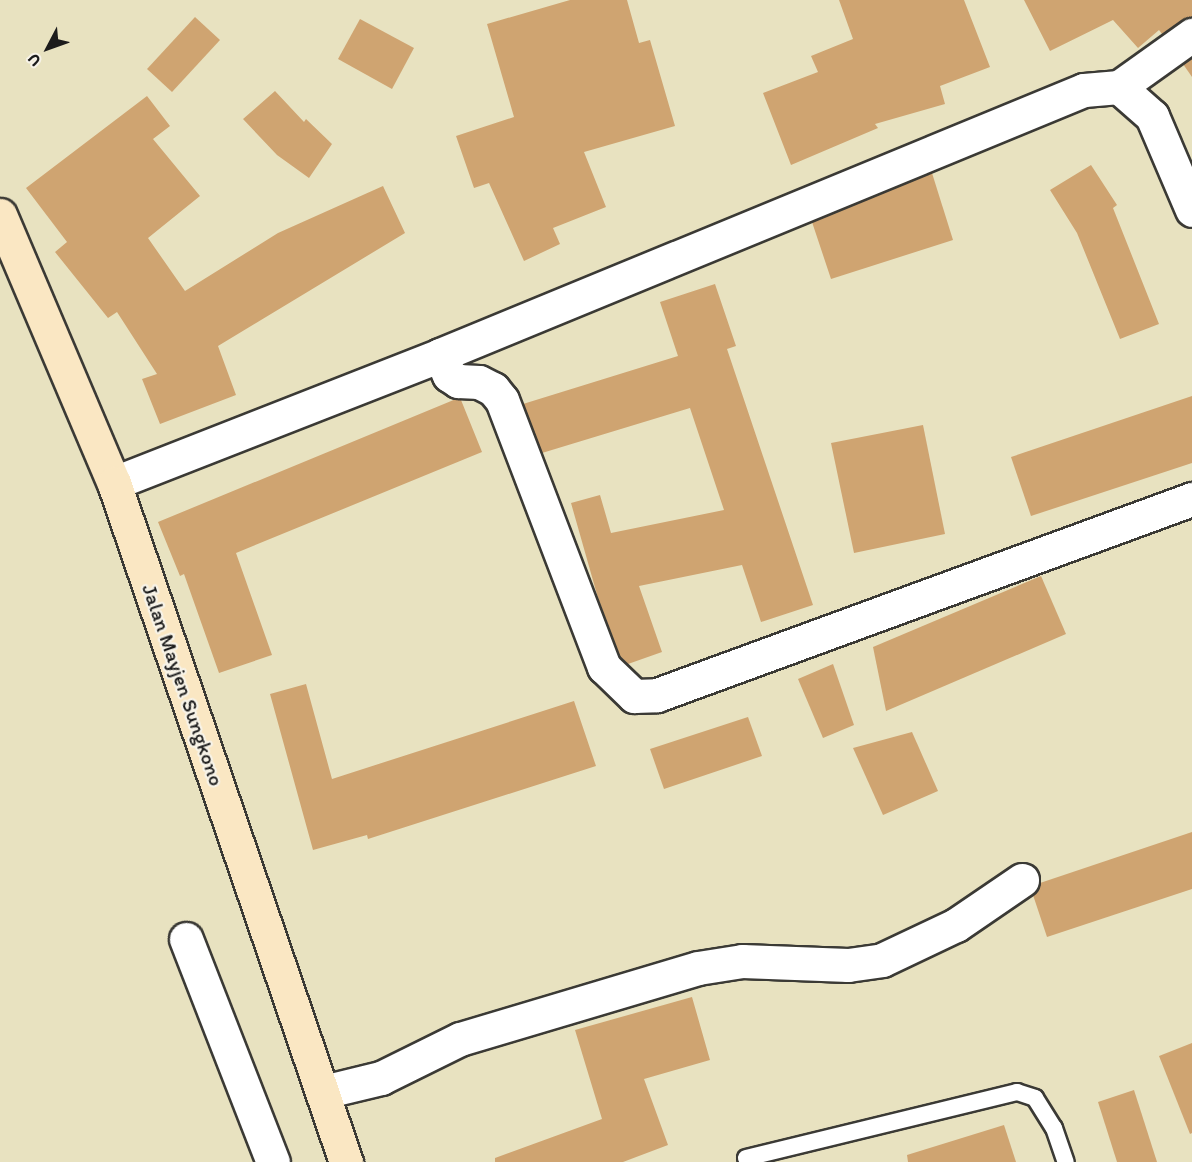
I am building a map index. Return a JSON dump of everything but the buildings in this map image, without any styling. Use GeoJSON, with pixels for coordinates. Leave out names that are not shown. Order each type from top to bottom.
{"type":"FeatureCollection","features":[{"type":"Feature","properties":{"kind":"main road","name":"Jalan Mayjen Sungkono"},"geometry":{"type":"LineString","coordinates":[[0,215],[114,483],[346,1162]]}},
{"type":"Feature","properties":{"kind":"street"},"geometry":{"type":"LineString","coordinates":[[114,483],[440,355],[1084,90],[1119,87],[1192,34]]}},
{"type":"Feature","properties":{"kind":"street"},"geometry":{"type":"LineString","coordinates":[[1119,87],[1152,116],[1192,210]]}},
{"type":"Feature","properties":{"kind":"street"},"geometry":{"type":"LineString","coordinates":[[440,355],[449,375],[459,381],[479,382],[493,389],[502,400],[604,667],[634,696],[657,695],[1192,499]]}},
{"type":"Feature","properties":{"kind":"street"},"geometry":{"type":"LineString","coordinates":[[323,1092],[381,1078],[470,1035],[698,968],[742,961],[848,965],[882,960],[948,930],[1022,880]]}},
{"type":"Feature","properties":{"kind":"street"},"geometry":{"type":"LineString","coordinates":[[186,939],[273,1162]]}},
{"type":"Feature","properties":{"kind":"lane"},"geometry":{"type":"LineString","coordinates":[[746,1158],[1017,1092],[1035,1098],[1054,1128],[1066,1162]]}}]}
